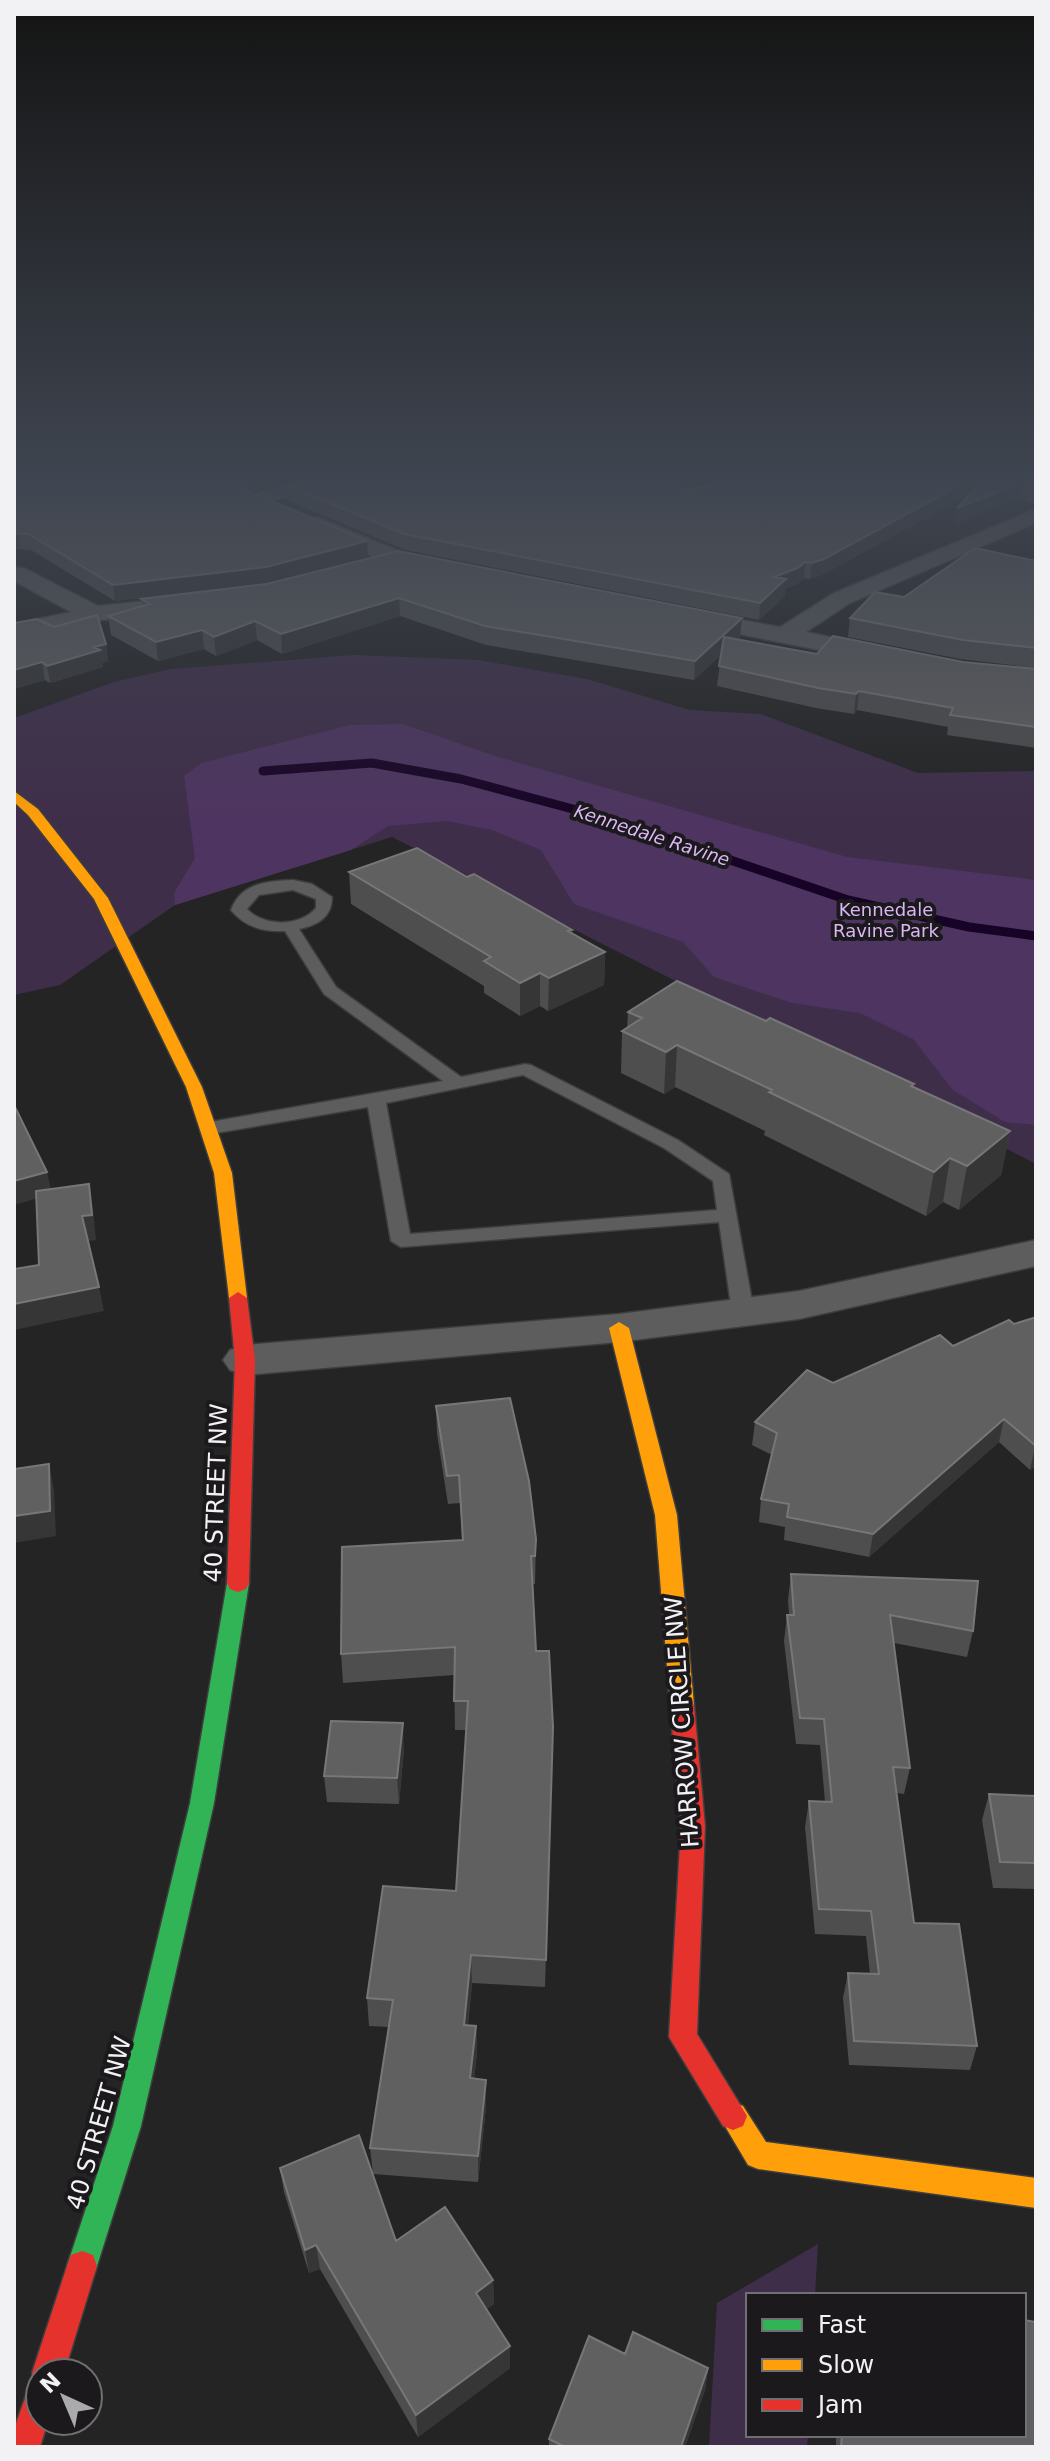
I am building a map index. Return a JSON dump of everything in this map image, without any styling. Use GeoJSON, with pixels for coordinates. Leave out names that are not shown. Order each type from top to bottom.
{"type":"FeatureCollection","features":[{"type":"Feature","properties":{"kind":"street"},"geometry":{"type":"LineString","coordinates":[[52,592],[94,614]]}},
{"type":"Feature","properties":{"kind":"street"},"geometry":{"type":"LineString","coordinates":[[784,636],[857,592]]}},
{"type":"Feature","properties":{"kind":"street"},"geometry":{"type":"LineString","coordinates":[[14,631],[94,614],[214,601]]}},
{"type":"Feature","properties":{"kind":"street"},"geometry":{"type":"LineString","coordinates":[[660,611],[901,658]]}},
{"type":"Feature","properties":{"kind":"street","name":"40 STREET NW"},"geometry":{"type":"LineString","coordinates":[[14,795],[33,812],[101,898],[194,1087],[223,1173],[245,1360],[240,1573],[202,1803],[127,2126],[53,2357]]}},
{"type":"Feature","properties":{"kind":"street"},"geometry":{"type":"LineString","coordinates":[[245,1360],[619,1328],[799,1305],[1036,1253]]}},
{"type":"Feature","properties":{"kind":"street","name":"HARROW CIRCLE NW"},"geometry":{"type":"LineString","coordinates":[[619,1328],[666,1515],[693,1826],[683,2037],[758,2155],[1036,2193]]}},
{"type":"Feature","properties":{"kind":"lane"},"geometry":{"type":"LineString","coordinates":[[279,885],[307,887],[324,897],[326,904],[316,918],[290,927],[261,926],[250,922],[239,910],[240,903],[254,891],[279,885]]}},
{"type":"Feature","properties":{"kind":"lane"},"geometry":{"type":"LineString","coordinates":[[290,927],[330,990],[458,1083]]}},
{"type":"Feature","properties":{"kind":"lane"},"geometry":{"type":"LineString","coordinates":[[210,1128],[376,1100],[525,1069],[671,1144],[722,1178],[743,1312]]}},
{"type":"Feature","properties":{"kind":"lane"},"geometry":{"type":"LineString","coordinates":[[376,1100],[401,1241],[728,1215]]}},
{"type":"Feature","properties":{"kind":"green space","name":"Kennedale Ravine Park"},"geometry":{"type":"Polygon","coordinates":[[[354,655],[478,660],[587,679],[690,710],[761,714],[918,773],[1036,771],[1036,1164],[392,837],[175,905],[60,985],[14,995],[14,718],[114,682],[171,669],[354,655]]]}},
{"type":"Feature","properties":{"kind":"green space"},"geometry":{"type":"Polygon","coordinates":[[[403,724],[495,756],[847,857],[1036,880],[1036,1125],[1005,1122],[953,1090],[913,1039],[860,1013],[792,1003],[714,977],[683,942],[574,904],[541,850],[492,830],[447,821],[388,826],[351,850],[175,905],[174,893],[195,858],[184,776],[201,763],[350,725],[403,724]]]}},
{"type":"Feature","properties":{"kind":"green space"},"geometry":{"type":"Polygon","coordinates":[[[818,2244],[815,2293],[746,2293],[746,2437],[808,2437],[807,2447],[709,2447],[717,2303],[818,2244]]]}},
{"type":"Feature","properties":{"kind":"building"},"geometry":{"type":"Polygon","coordinates":[[[201,592],[608,592],[742,618],[695,661],[485,626],[399,598],[281,634],[255,621],[214,637],[202,630],[156,642],[108,616],[150,604],[141,599],[201,592]]]}},
{"type":"Feature","properties":{"kind":"building"},"geometry":{"type":"Polygon","coordinates":[[[702,592],[772,592],[760,603],[702,592]]]}},
{"type":"Feature","properties":{"kind":"building"},"geometry":{"type":"Polygon","coordinates":[[[875,592],[904,597],[911,592],[1036,592],[1036,648],[963,640],[850,618],[875,592]]]}},
{"type":"Feature","properties":{"kind":"building"},"geometry":{"type":"Polygon","coordinates":[[[97,615],[106,644],[94,647],[100,650],[47,666],[42,662],[14,670],[14,623],[37,619],[54,627],[97,615]]]}},
{"type":"Feature","properties":{"kind":"building"},"geometry":{"type":"Polygon","coordinates":[[[833,636],[963,662],[1036,669],[1036,727],[950,715],[953,708],[859,691],[856,694],[818,688],[719,666],[724,637],[817,654],[833,636]]]}},
{"type":"Feature","properties":{"kind":"building"},"geometry":{"type":"Polygon","coordinates":[[[417,848],[467,877],[474,874],[605,952],[549,978],[540,973],[520,983],[484,961],[491,957],[349,872],[417,848]]]}},
{"type":"Feature","properties":{"kind":"building"},"geometry":{"type":"Polygon","coordinates":[[[677,981],[766,1021],[770,1018],[1010,1131],[967,1166],[950,1158],[934,1172],[677,1045],[666,1052],[622,1031],[642,1018],[628,1012],[677,981]]]}},
{"type":"Feature","properties":{"kind":"building"},"geometry":{"type":"Polygon","coordinates":[[[14,1105],[47,1172],[14,1181],[14,1105]]]}},
{"type":"Feature","properties":{"kind":"building"},"geometry":{"type":"Polygon","coordinates":[[[89,1184],[92,1215],[82,1216],[99,1287],[14,1304],[14,1269],[39,1265],[36,1191],[89,1184]]]}},
{"type":"Feature","properties":{"kind":"building"},"geometry":{"type":"Polygon","coordinates":[[[1036,1317],[1036,1446],[1004,1419],[873,1534],[787,1517],[789,1504],[761,1499],[777,1433],[755,1422],[807,1370],[833,1383],[940,1335],[953,1346],[1009,1320],[1014,1324],[1036,1317]]]}},
{"type":"Feature","properties":{"kind":"building"},"geometry":{"type":"Polygon","coordinates":[[[510,1398],[529,1481],[536,1539],[535,1556],[531,1556],[536,1651],[549,1651],[553,1727],[546,1960],[471,1955],[464,2025],[476,2026],[470,2078],[486,2080],[478,2156],[370,2148],[393,2000],[367,1998],[383,1886],[456,1891],[468,1701],[454,1701],[455,1647],[341,1654],[342,1547],[463,1540],[459,1475],[447,1476],[436,1406],[510,1398]]]}},
{"type":"Feature","properties":{"kind":"building"},"geometry":{"type":"Polygon","coordinates":[[[49,1464],[50,1511],[14,1516],[14,1469],[49,1464]]]}},
{"type":"Feature","properties":{"kind":"building"},"geometry":{"type":"Polygon","coordinates":[[[791,1574],[978,1581],[973,1631],[890,1615],[910,1768],[893,1767],[914,1923],[959,1924],[977,2046],[854,2041],[848,1973],[879,1974],[871,1911],[819,1909],[809,1801],[832,1802],[824,1719],[800,1718],[787,1615],[794,1615],[791,1574]]]}},
{"type":"Feature","properties":{"kind":"building"},"geometry":{"type":"Polygon","coordinates":[[[331,1721],[403,1723],[397,1778],[324,1776],[331,1721]]]}},
{"type":"Feature","properties":{"kind":"building"},"geometry":{"type":"Polygon","coordinates":[[[989,1794],[1036,1796],[1036,1863],[1000,1862],[989,1794]]]}},
{"type":"Feature","properties":{"kind":"building"},"geometry":{"type":"Polygon","coordinates":[[[359,2135],[396,2241],[445,2207],[493,2280],[476,2293],[510,2346],[416,2415],[316,2245],[305,2250],[280,2168],[359,2135]]]}},
{"type":"Feature","properties":{"kind":"building"},"geometry":{"type":"Polygon","coordinates":[[[1026,2320],[1036,2322],[1036,2447],[841,2447],[842,2437],[1026,2437],[1026,2320]]]}},
{"type":"Feature","properties":{"kind":"building"},"geometry":{"type":"Polygon","coordinates":[[[633,2332],[708,2368],[681,2447],[565,2447],[549,2439],[589,2336],[625,2354],[633,2332]]]}},
{"type":"Feature","properties":{"kind":"waterway","name":"Kennedale Ravine"},"geometry":{"type":"LineString","coordinates":[[263,771],[372,763],[461,779],[610,819],[848,900],[969,927],[1036,936]]}},
{"type":"Feature","properties":{"kind":"traffic: fast"},"geometry":{"type":"LineString","coordinates":[[82,2266],[127,2126],[202,1803],[238,1583]]}},
{"type":"Feature","properties":{"kind":"traffic: slow"},"geometry":{"type":"LineString","coordinates":[[14,795],[33,812],[101,898],[194,1087],[223,1173],[238,1298]]}},
{"type":"Feature","properties":{"kind":"traffic: slow"},"geometry":{"type":"LineString","coordinates":[[619,1328],[666,1515],[682,1705]]}},
{"type":"Feature","properties":{"kind":"traffic: slow"},"geometry":{"type":"LineString","coordinates":[[733,2116],[758,2155],[1036,2193]]}},
{"type":"Feature","properties":{"kind":"traffic: jam"},"geometry":{"type":"LineString","coordinates":[[238,1298],[245,1360],[238,1583]]}},
{"type":"Feature","properties":{"kind":"traffic: jam"},"geometry":{"type":"LineString","coordinates":[[682,1705],[693,1826],[683,2037],[733,2116]]}},
{"type":"Feature","properties":{"kind":"traffic: jam"},"geometry":{"type":"LineString","coordinates":[[53,2357],[82,2266]]}},
{"type":"Feature","properties":{"kind":"traffic: jam"},"geometry":{"type":"LineString","coordinates":[[24,2447],[27,2437]]}}]}
